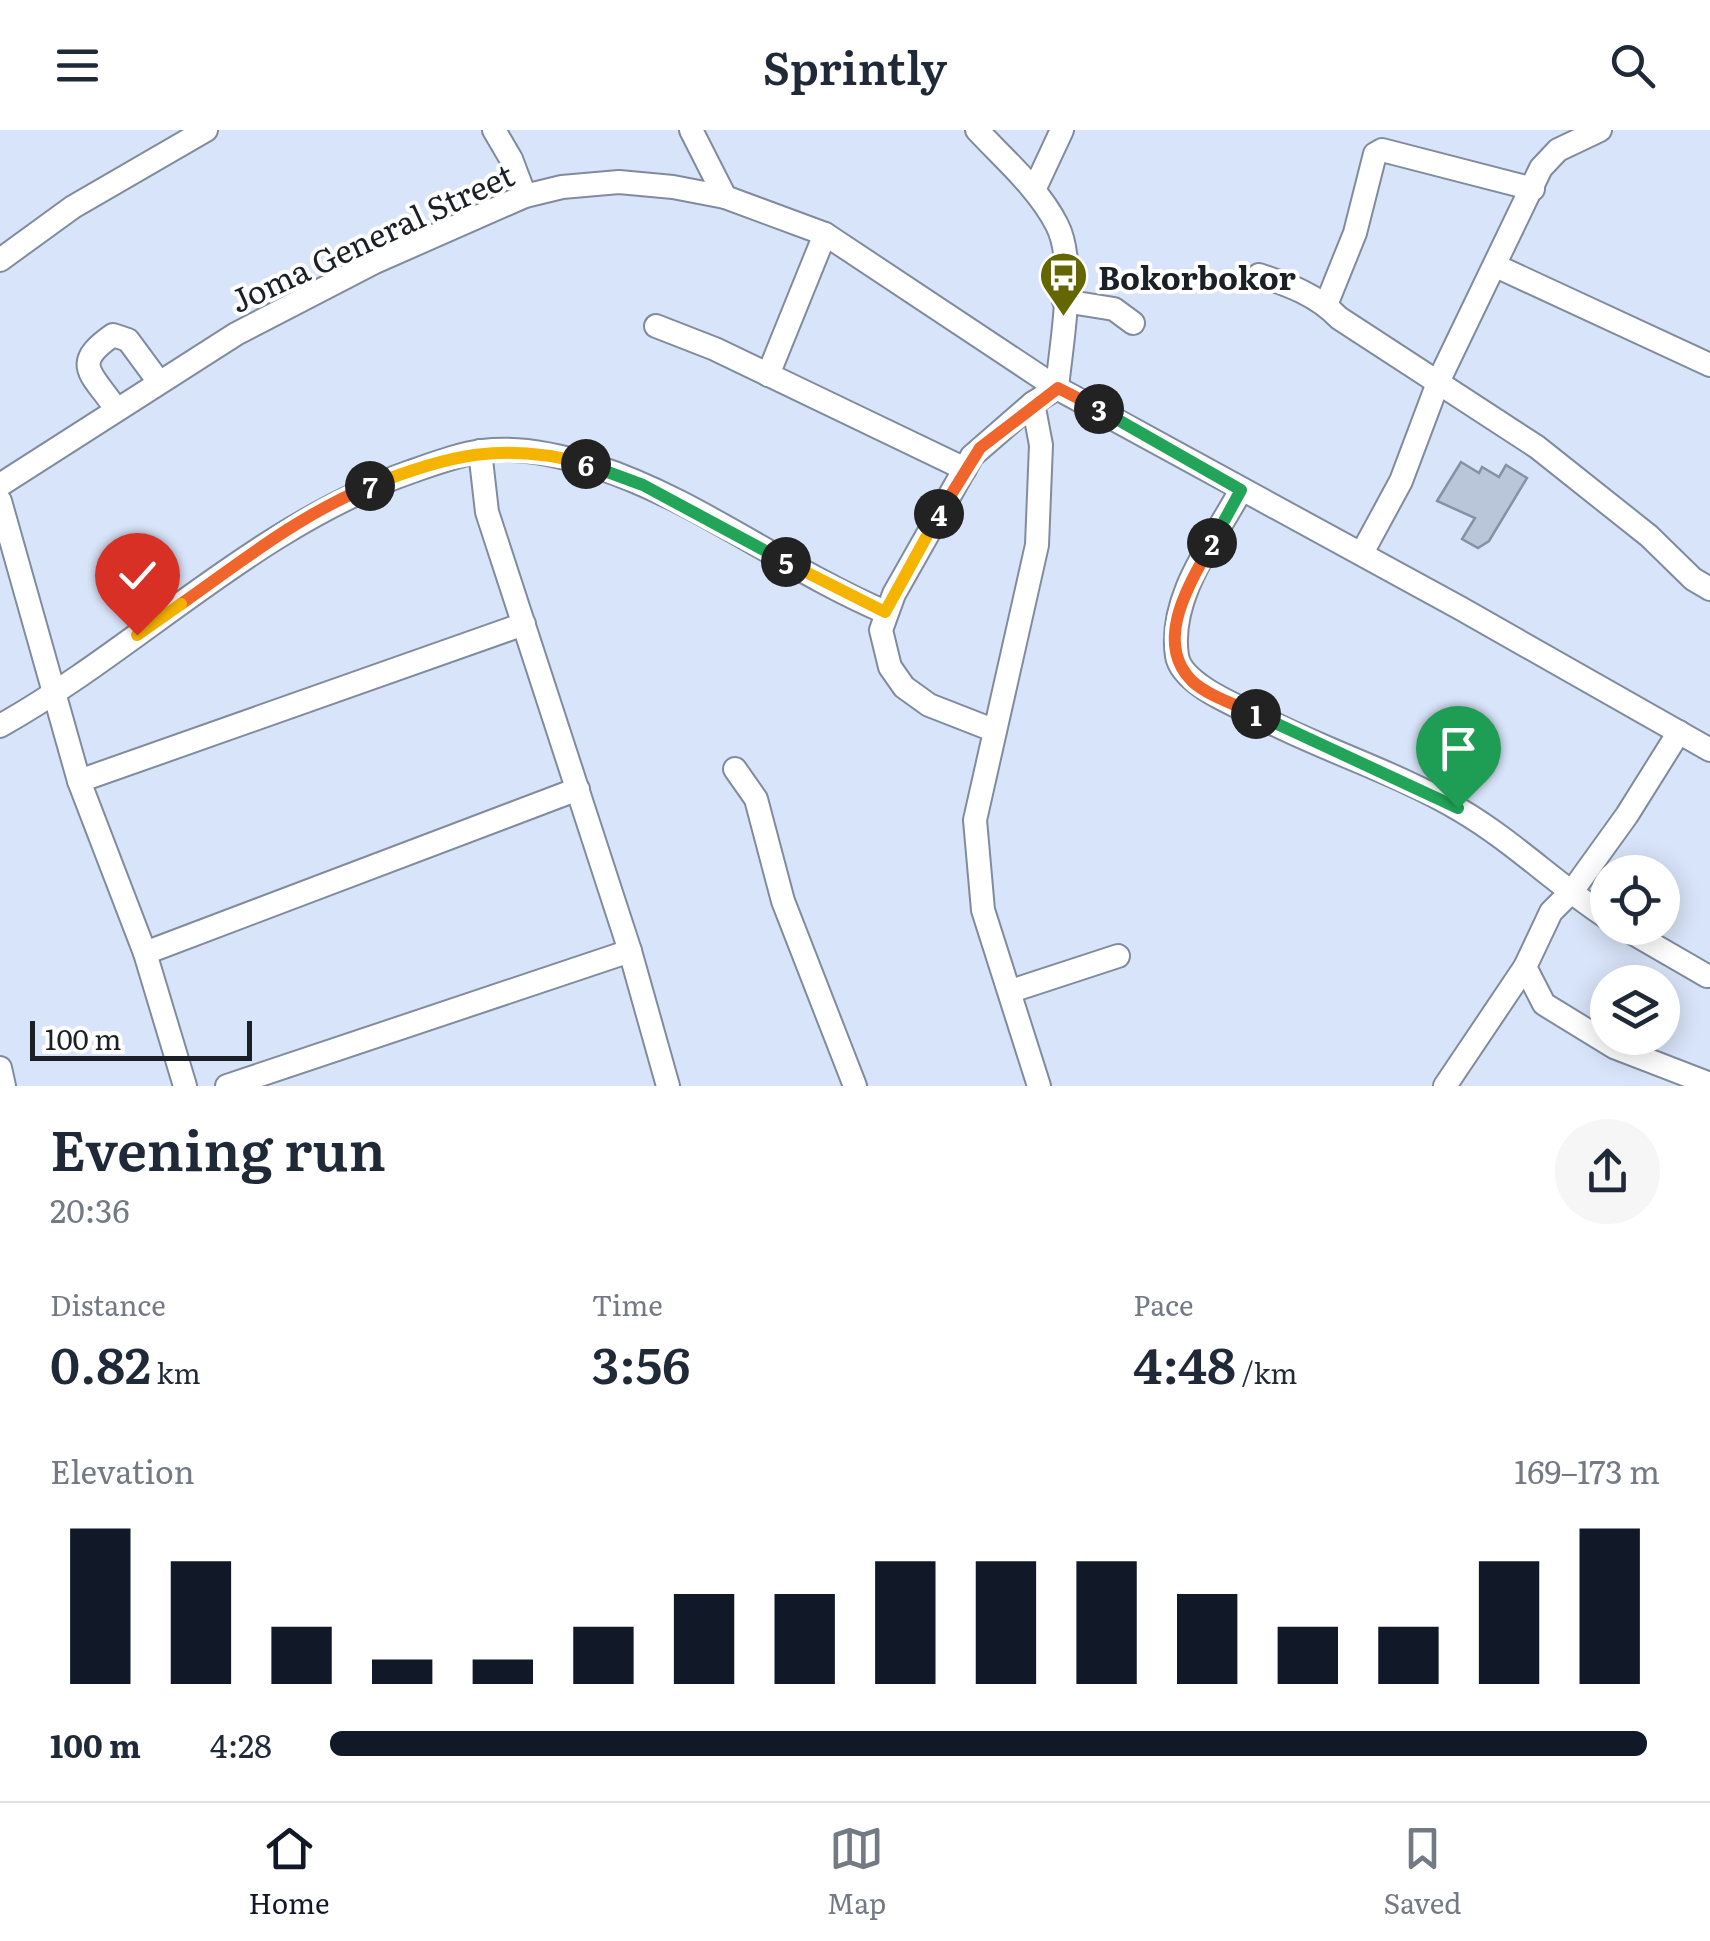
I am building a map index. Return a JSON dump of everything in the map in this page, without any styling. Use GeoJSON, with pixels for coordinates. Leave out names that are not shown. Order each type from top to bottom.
{"type":"FeatureCollection","features":[{"type":"Feature","properties":{"kind":"street"},"geometry":{"type":"LineString","coordinates":[[0,260],[73,207],[206,130]]}},
{"type":"Feature","properties":{"kind":"street"},"geometry":{"type":"LineString","coordinates":[[494,130],[526,196]]}},
{"type":"Feature","properties":{"kind":"street"},"geometry":{"type":"LineString","coordinates":[[691,130],[725,197]]}},
{"type":"Feature","properties":{"kind":"street"},"geometry":{"type":"LineString","coordinates":[[977,130],[1034,190],[1059,227],[1064,254],[1064,301],[1058,388],[1033,403],[980,448],[965,469],[885,612],[883,648],[904,687],[929,704],[993,730]]}},
{"type":"Feature","properties":{"kind":"street"},"geometry":{"type":"LineString","coordinates":[[1034,190],[1062,130]]}},
{"type":"Feature","properties":{"kind":"street"},"geometry":{"type":"LineString","coordinates":[[1362,553],[1401,481],[1439,380],[1547,159],[1600,130]]}},
{"type":"Feature","properties":{"kind":"street"},"geometry":{"type":"LineString","coordinates":[[1326,305],[1349,252],[1375,154],[1382,150],[1532,189]]}},
{"type":"Feature","properties":{"kind":"street","name":"Joma General Street"},"geometry":{"type":"LineString","coordinates":[[0,485],[236,334],[376,262],[526,196],[562,187],[619,182],[674,187],[725,197],[825,234],[1058,388],[1362,553],[1710,750]]}},
{"type":"Feature","properties":{"kind":"street"},"geometry":{"type":"LineString","coordinates":[[768,375],[825,234]]}},
{"type":"Feature","properties":{"kind":"street"},"geometry":{"type":"LineString","coordinates":[[1496,266],[1710,365]]}},
{"type":"Feature","properties":{"kind":"street"},"geometry":{"type":"LineString","coordinates":[[1258,275],[1290,285],[1326,305],[1339,318],[1439,380],[1576,476],[1649,536],[1692,579],[1710,589]]}},
{"type":"Feature","properties":{"kind":"street"},"geometry":{"type":"LineString","coordinates":[[1064,301],[1114,310],[1133,324]]}},
{"type":"Feature","properties":{"kind":"street"},"geometry":{"type":"LineString","coordinates":[[656,326],[965,469]]}},
{"type":"Feature","properties":{"kind":"street"},"geometry":{"type":"LineString","coordinates":[[116,410],[88,368],[87,357],[90,350],[113,334],[128,340],[159,382]]}},
{"type":"Feature","properties":{"kind":"street"},"geometry":{"type":"LineString","coordinates":[[1033,403],[1042,446],[1037,546],[974,820],[983,910],[1039,1086]]}},
{"type":"Feature","properties":{"kind":"street"},"geometry":{"type":"LineString","coordinates":[[0,726],[57,694],[269,542],[337,500],[419,468],[480,451],[553,454],[643,485],[885,612]]}},
{"type":"Feature","properties":{"kind":"street"},"geometry":{"type":"LineString","coordinates":[[480,451],[487,512],[630,951],[668,1086]]}},
{"type":"Feature","properties":{"kind":"street"},"geometry":{"type":"LineString","coordinates":[[1241,490],[1177,608],[1177,660],[1194,683],[1334,754],[1405,781],[1458,808],[1590,904]]}},
{"type":"Feature","properties":{"kind":"street"},"geometry":{"type":"LineString","coordinates":[[0,502],[79,781],[145,953],[185,1086]]}},
{"type":"Feature","properties":{"kind":"street"},"geometry":{"type":"LineString","coordinates":[[79,781],[524,624]]}},
{"type":"Feature","properties":{"kind":"street"},"geometry":{"type":"LineString","coordinates":[[1445,1086],[1524,967],[1550,912],[1573,890],[1628,815],[1679,732]]}},
{"type":"Feature","properties":{"kind":"street"},"geometry":{"type":"LineString","coordinates":[[736,769],[756,799],[783,901],[856,1086]]}},
{"type":"Feature","properties":{"kind":"street"},"geometry":{"type":"LineString","coordinates":[[145,953],[578,789]]}},
{"type":"Feature","properties":{"kind":"street"},"geometry":{"type":"LineString","coordinates":[[1653,945],[1706,976]]}},
{"type":"Feature","properties":{"kind":"street"},"geometry":{"type":"LineString","coordinates":[[227,1086],[630,951]]}},
{"type":"Feature","properties":{"kind":"street"},"geometry":{"type":"LineString","coordinates":[[1011,991],[1118,956]]}},
{"type":"Feature","properties":{"kind":"street"},"geometry":{"type":"LineString","coordinates":[[1524,967],[1544,1004],[1556,1012],[1614,1047],[1710,1084]]}},
{"type":"Feature","properties":{"kind":"street"},"geometry":{"type":"LineString","coordinates":[[0,1068],[4,1086]]}},
{"type":"Feature","properties":{"kind":"building"},"geometry":{"type":"Polygon","coordinates":[[[1461,462],[1479,473],[1482,467],[1499,477],[1506,465],[1527,478],[1489,541],[1478,548],[1462,539],[1475,518],[1437,501],[1461,462]]]}},
{"type":"Feature","properties":{"kind":"place","name":"Bokorbokor"},"geometry":{"type":"Point","coordinates":[1063,318]}},
{"type":"Feature","properties":{"kind":"route"},"geometry":{"type":"LineString","coordinates":[[137,635],[269,542],[337,500],[444,461],[480,451],[504,450],[553,454],[643,485],[885,612],[972,456],[1033,403],[1058,388],[1241,490],[1177,608],[1177,660],[1194,683],[1334,754],[1405,781],[1458,808]]}}]}
